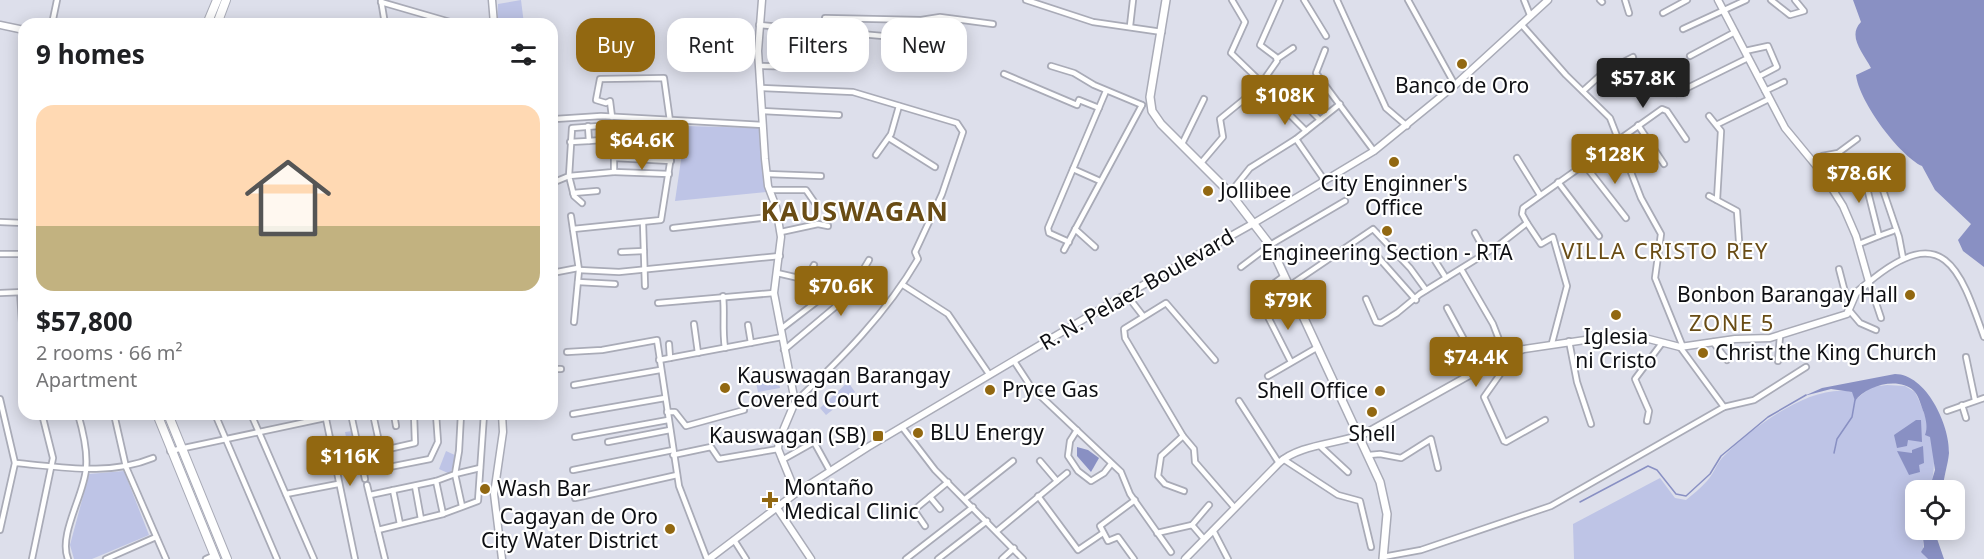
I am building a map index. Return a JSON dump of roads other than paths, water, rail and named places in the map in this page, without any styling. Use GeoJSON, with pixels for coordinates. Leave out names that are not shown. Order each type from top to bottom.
{"type":"FeatureCollection","features":[{"type":"Feature","properties":{"kind":"highway"},"geometry":{"type":"LineString","coordinates":[[210,18],[217,0]]}},
{"type":"Feature","properties":{"kind":"highway"},"geometry":{"type":"LineString","coordinates":[[219,18],[226,0]]}},
{"type":"Feature","properties":{"kind":"highway"},"geometry":{"type":"LineString","coordinates":[[159,420],[170,451],[216,557],[226,555],[170,420]]}},
{"type":"Feature","properties":{"kind":"main road"},"geometry":{"type":"LineString","coordinates":[[1166,0],[1162,32],[1146,104],[1230,194],[1270,245],[1369,455],[1385,500],[1387,520],[1383,558]]}},
{"type":"Feature","properties":{"kind":"street"},"geometry":{"type":"LineString","coordinates":[[53,18],[57,0]]}},
{"type":"Feature","properties":{"kind":"street"},"geometry":{"type":"LineString","coordinates":[[492,0],[494,18]]}},
{"type":"Feature","properties":{"kind":"street"},"geometry":{"type":"LineString","coordinates":[[762,0],[759,25],[759,66],[767,174],[781,232],[774,293],[795,402]]}},
{"type":"Feature","properties":{"kind":"street"},"geometry":{"type":"LineString","coordinates":[[1026,0],[1093,22],[1162,32]]}},
{"type":"Feature","properties":{"kind":"street"},"geometry":{"type":"LineString","coordinates":[[1048,7],[1050,0]]}},
{"type":"Feature","properties":{"kind":"street"},"geometry":{"type":"LineString","coordinates":[[1130,26],[1133,0]]}},
{"type":"Feature","properties":{"kind":"street"},"geometry":{"type":"LineString","coordinates":[[1232,0],[1245,22],[1231,52],[1262,83]]}},
{"type":"Feature","properties":{"kind":"street"},"geometry":{"type":"LineString","coordinates":[[1277,59],[1260,45],[1280,0]]}},
{"type":"Feature","properties":{"kind":"street"},"geometry":{"type":"LineString","coordinates":[[1304,0],[1326,36]]}},
{"type":"Feature","properties":{"kind":"street"},"geometry":{"type":"LineString","coordinates":[[1337,0],[1386,108],[1407,126]]}},
{"type":"Feature","properties":{"kind":"street"},"geometry":{"type":"LineString","coordinates":[[1408,0],[1455,85]]}},
{"type":"Feature","properties":{"kind":"street"},"geometry":{"type":"LineString","coordinates":[[1524,0],[1530,15]]}},
{"type":"Feature","properties":{"kind":"street","name":"R. N. Pelaez Boulevard"},"geometry":{"type":"LineString","coordinates":[[708,559],[796,493],[830,471],[989,374],[1126,294],[1254,224],[1374,151],[1455,85],[1548,0]]}},
{"type":"Feature","properties":{"kind":"street"},"geometry":{"type":"LineString","coordinates":[[1625,0],[1629,13]]}},
{"type":"Feature","properties":{"kind":"street"},"geometry":{"type":"LineString","coordinates":[[1663,13],[1687,0]]}},
{"type":"Feature","properties":{"kind":"street"},"geometry":{"type":"LineString","coordinates":[[1718,0],[1769,99],[1794,141],[1817,167],[1843,206],[1859,244],[1881,318]]}},
{"type":"Feature","properties":{"kind":"street"},"geometry":{"type":"LineString","coordinates":[[1683,29],[1746,0]]}},
{"type":"Feature","properties":{"kind":"street"},"geometry":{"type":"LineString","coordinates":[[1771,0],[1790,15],[1804,11],[1795,0]]}},
{"type":"Feature","properties":{"kind":"street"},"geometry":{"type":"LineString","coordinates":[[384,18],[381,1],[437,18]]}},
{"type":"Feature","properties":{"kind":"street"},"geometry":{"type":"LineString","coordinates":[[869,19],[921,20],[940,16],[993,24]]}},
{"type":"Feature","properties":{"kind":"street"},"geometry":{"type":"LineString","coordinates":[[1521,24],[1566,75],[1607,113],[1641,198],[1661,234],[1655,278],[1681,347],[1724,407]]}},
{"type":"Feature","properties":{"kind":"street"},"geometry":{"type":"LineString","coordinates":[[0,25],[18,29]]}},
{"type":"Feature","properties":{"kind":"street"},"geometry":{"type":"LineString","coordinates":[[759,25],[767,26]]}},
{"type":"Feature","properties":{"kind":"street"},"geometry":{"type":"LineString","coordinates":[[1690,56],[1735,33]]}},
{"type":"Feature","properties":{"kind":"street"},"geometry":{"type":"LineString","coordinates":[[1677,93],[1768,46],[1777,67],[1758,77]]}},
{"type":"Feature","properties":{"kind":"street"},"geometry":{"type":"LineString","coordinates":[[1201,163],[1223,137],[1220,119],[1262,83],[1277,59],[1293,48]]}},
{"type":"Feature","properties":{"kind":"street"},"geometry":{"type":"LineString","coordinates":[[1326,51],[1316,71],[1374,151]]}},
{"type":"Feature","properties":{"kind":"street"},"geometry":{"type":"LineString","coordinates":[[1583,91],[1604,72],[1633,57]]}},
{"type":"Feature","properties":{"kind":"street"},"geometry":{"type":"LineString","coordinates":[[759,66],[767,66]]}},
{"type":"Feature","properties":{"kind":"street"},"geometry":{"type":"LineString","coordinates":[[1052,66],[1074,73],[1106,91],[1146,104],[1064,250]]}},
{"type":"Feature","properties":{"kind":"street"},"geometry":{"type":"LineString","coordinates":[[1004,74],[1077,105],[1079,100],[1099,108]]}},
{"type":"Feature","properties":{"kind":"street"},"geometry":{"type":"LineString","coordinates":[[612,117],[610,101],[606,104],[596,100],[600,79],[664,78],[670,121]]}},
{"type":"Feature","properties":{"kind":"street"},"geometry":{"type":"LineString","coordinates":[[1765,91],[1784,82]]}},
{"type":"Feature","properties":{"kind":"street"},"geometry":{"type":"LineString","coordinates":[[761,88],[853,92],[957,123],[963,132],[942,194],[915,252],[918,259],[903,285],[876,320],[795,402],[779,440],[778,449],[796,493]]}},
{"type":"Feature","properties":{"kind":"street"},"geometry":{"type":"LineString","coordinates":[[1290,90],[1320,120]]}},
{"type":"Feature","properties":{"kind":"street"},"geometry":{"type":"LineString","coordinates":[[1069,242],[1048,230],[1106,91]]}},
{"type":"Feature","properties":{"kind":"street"},"geometry":{"type":"LineString","coordinates":[[1182,144],[1204,99]]}},
{"type":"Feature","properties":{"kind":"street"},"geometry":{"type":"LineString","coordinates":[[1718,124],[1769,99]]}},
{"type":"Feature","properties":{"kind":"street"},"geometry":{"type":"LineString","coordinates":[[1230,194],[1250,168],[1296,139],[1340,104]]}},
{"type":"Feature","properties":{"kind":"street"},"geometry":{"type":"LineString","coordinates":[[1280,105],[1306,131]]}},
{"type":"Feature","properties":{"kind":"street"},"geometry":{"type":"LineString","coordinates":[[876,155],[889,138],[900,106]]}},
{"type":"Feature","properties":{"kind":"street"},"geometry":{"type":"LineString","coordinates":[[1552,343],[1567,281],[1552,237],[1541,244],[1527,223],[1522,210],[1618,139],[1664,109],[1686,139]]}},
{"type":"Feature","properties":{"kind":"street"},"geometry":{"type":"LineString","coordinates":[[762,111],[839,115]]}},
{"type":"Feature","properties":{"kind":"street"},"geometry":{"type":"LineString","coordinates":[[558,119],[578,116],[612,117],[763,125]]}},
{"type":"Feature","properties":{"kind":"street"},"geometry":{"type":"LineString","coordinates":[[1709,116],[1718,124],[1721,131],[1717,200]]}},
{"type":"Feature","properties":{"kind":"street"},"geometry":{"type":"LineString","coordinates":[[1638,125],[1664,164]]}},
{"type":"Feature","properties":{"kind":"street"},"geometry":{"type":"LineString","coordinates":[[588,126],[589,141]]}},
{"type":"Feature","properties":{"kind":"street"},"geometry":{"type":"LineString","coordinates":[[573,229],[643,222],[663,217],[676,132],[673,129],[588,126],[572,128],[569,176],[573,193],[577,201],[582,203]]}},
{"type":"Feature","properties":{"kind":"street"},"geometry":{"type":"LineString","coordinates":[[614,127],[614,172]]}},
{"type":"Feature","properties":{"kind":"street"},"geometry":{"type":"LineString","coordinates":[[889,138],[935,167]]}},
{"type":"Feature","properties":{"kind":"street"},"geometry":{"type":"LineString","coordinates":[[1296,139],[1326,182]]}},
{"type":"Feature","properties":{"kind":"street"},"geometry":{"type":"LineString","coordinates":[[1817,167],[1822,156],[1838,153],[1857,140]]}},
{"type":"Feature","properties":{"kind":"street"},"geometry":{"type":"LineString","coordinates":[[570,142],[673,146]]}},
{"type":"Feature","properties":{"kind":"street"},"geometry":{"type":"LineString","coordinates":[[614,158],[671,161]]}},
{"type":"Feature","properties":{"kind":"street"},"geometry":{"type":"LineString","coordinates":[[1517,158],[1540,195]]}},
{"type":"Feature","properties":{"kind":"street"},"geometry":{"type":"LineString","coordinates":[[1584,164],[1626,218]]}},
{"type":"Feature","properties":{"kind":"street"},"geometry":{"type":"LineString","coordinates":[[1860,164],[1876,180],[1887,199],[1903,258]]}},
{"type":"Feature","properties":{"kind":"street"},"geometry":{"type":"LineString","coordinates":[[1073,169],[1101,181]]}},
{"type":"Feature","properties":{"kind":"street"},"geometry":{"type":"LineString","coordinates":[[558,181],[569,176],[614,172],[669,174]]}},
{"type":"Feature","properties":{"kind":"street"},"geometry":{"type":"LineString","coordinates":[[767,174],[821,176]]}},
{"type":"Feature","properties":{"kind":"street"},"geometry":{"type":"LineString","coordinates":[[1876,180],[1867,188],[1879,236]]}},
{"type":"Feature","properties":{"kind":"street"},"geometry":{"type":"LineString","coordinates":[[1558,182],[1599,236]]}},
{"type":"Feature","properties":{"kind":"street"},"geometry":{"type":"LineString","coordinates":[[573,193],[597,190]]}},
{"type":"Feature","properties":{"kind":"street"},"geometry":{"type":"LineString","coordinates":[[770,190],[807,191],[812,201],[816,203]]}},
{"type":"Feature","properties":{"kind":"street"},"geometry":{"type":"LineString","coordinates":[[1709,196],[1737,212],[1739,241]]}},
{"type":"Feature","properties":{"kind":"street"},"geometry":{"type":"LineString","coordinates":[[1241,267],[1270,245],[1345,201]]}},
{"type":"Feature","properties":{"kind":"street"},"geometry":{"type":"LineString","coordinates":[[571,216],[579,269],[574,322]]}},
{"type":"Feature","properties":{"kind":"street"},"geometry":{"type":"LineString","coordinates":[[673,228],[778,216]]}},
{"type":"Feature","properties":{"kind":"street"},"geometry":{"type":"LineString","coordinates":[[0,222],[18,223]]}},
{"type":"Feature","properties":{"kind":"street"},"geometry":{"type":"LineString","coordinates":[[643,222],[645,286]]}},
{"type":"Feature","properties":{"kind":"street"},"geometry":{"type":"LineString","coordinates":[[1366,299],[1374,321],[1378,323],[1416,300],[1426,290],[1486,253],[1527,223]]}},
{"type":"Feature","properties":{"kind":"street"},"geometry":{"type":"LineString","coordinates":[[781,232],[818,224],[828,225]]}},
{"type":"Feature","properties":{"kind":"street"},"geometry":{"type":"LineString","coordinates":[[1075,229],[1095,247]]}},
{"type":"Feature","properties":{"kind":"street"},"geometry":{"type":"LineString","coordinates":[[1289,286],[1373,229],[1410,268],[1426,290]]}},
{"type":"Feature","properties":{"kind":"street"},"geometry":{"type":"LineString","coordinates":[[1859,244],[1893,231]]}},
{"type":"Feature","properties":{"kind":"street"},"geometry":{"type":"LineString","coordinates":[[1475,233],[1486,253]]}},
{"type":"Feature","properties":{"kind":"street"},"geometry":{"type":"LineString","coordinates":[[621,252],[644,251]]}},
{"type":"Feature","properties":{"kind":"street"},"geometry":{"type":"LineString","coordinates":[[1850,302],[1869,282],[1903,258],[1932,253],[1947,259],[1961,278],[1984,335]]}},
{"type":"Feature","properties":{"kind":"street"},"geometry":{"type":"LineString","coordinates":[[0,254],[18,254]]}},
{"type":"Feature","properties":{"kind":"street"},"geometry":{"type":"LineString","coordinates":[[558,272],[579,269],[619,272],[780,256]]}},
{"type":"Feature","properties":{"kind":"street"},"geometry":{"type":"LineString","coordinates":[[1378,258],[1416,300]]}},
{"type":"Feature","properties":{"kind":"street"},"geometry":{"type":"LineString","coordinates":[[1434,259],[1446,278]]}},
{"type":"Feature","properties":{"kind":"street"},"geometry":{"type":"LineString","coordinates":[[784,350],[847,297],[869,260]]}},
{"type":"Feature","properties":{"kind":"street"},"geometry":{"type":"LineString","coordinates":[[777,273],[802,279],[809,274],[814,265]]}},
{"type":"Feature","properties":{"kind":"street"},"geometry":{"type":"LineString","coordinates":[[1461,269],[1493,324],[1508,364],[1484,397],[1504,441],[1518,437],[1545,420]]}},
{"type":"Feature","properties":{"kind":"street"},"geometry":{"type":"LineString","coordinates":[[1839,269],[1850,302],[1850,310],[1860,323],[1876,330]]}},
{"type":"Feature","properties":{"kind":"street"},"geometry":{"type":"LineString","coordinates":[[1261,293],[1284,276]]}},
{"type":"Feature","properties":{"kind":"street"},"geometry":{"type":"LineString","coordinates":[[578,282],[615,284]]}},
{"type":"Feature","properties":{"kind":"street"},"geometry":{"type":"LineString","coordinates":[[903,285],[948,314],[989,374]]}},
{"type":"Feature","properties":{"kind":"street"},"geometry":{"type":"LineString","coordinates":[[0,293],[18,292]]}},
{"type":"Feature","properties":{"kind":"street"},"geometry":{"type":"LineString","coordinates":[[658,303],[774,293]]}},
{"type":"Feature","properties":{"kind":"street"},"geometry":{"type":"LineString","coordinates":[[1126,294],[1143,316]]}},
{"type":"Feature","properties":{"kind":"street"},"geometry":{"type":"LineString","coordinates":[[723,296],[725,311],[721,327],[725,348]]}},
{"type":"Feature","properties":{"kind":"street"},"geometry":{"type":"LineString","coordinates":[[780,330],[824,296]]}},
{"type":"Feature","properties":{"kind":"street"},"geometry":{"type":"LineString","coordinates":[[1215,360],[1168,304],[1143,316],[1124,329],[1124,336],[1183,436],[1194,449],[1196,463],[1234,507]]}},
{"type":"Feature","properties":{"kind":"street"},"geometry":{"type":"LineString","coordinates":[[1447,308],[1480,369]]}},
{"type":"Feature","properties":{"kind":"street"},"geometry":{"type":"LineString","coordinates":[[1185,559],[1281,461],[1297,451],[1359,436],[1504,356],[1552,343],[1627,336],[1681,347],[1779,336],[1840,318],[1850,310]]}},
{"type":"Feature","properties":{"kind":"street"},"geometry":{"type":"LineString","coordinates":[[1265,311],[1291,362]]}},
{"type":"Feature","properties":{"kind":"street"},"geometry":{"type":"LineString","coordinates":[[694,324],[698,353]]}},
{"type":"Feature","properties":{"kind":"street"},"geometry":{"type":"LineString","coordinates":[[748,325],[751,343]]}},
{"type":"Feature","properties":{"kind":"street"},"geometry":{"type":"LineString","coordinates":[[1778,361],[1779,336]]}},
{"type":"Feature","properties":{"kind":"street"},"geometry":{"type":"LineString","coordinates":[[659,360],[782,337]]}},
{"type":"Feature","properties":{"kind":"street"},"geometry":{"type":"LineString","coordinates":[[567,352],[602,350],[657,340],[677,475],[708,559]]}},
{"type":"Feature","properties":{"kind":"street"},"geometry":{"type":"LineString","coordinates":[[1569,341],[1578,389],[1590,424]]}},
{"type":"Feature","properties":{"kind":"street"},"geometry":{"type":"LineString","coordinates":[[1713,342],[1726,360]]}},
{"type":"Feature","properties":{"kind":"street"},"geometry":{"type":"LineString","coordinates":[[669,344],[670,358]]}},
{"type":"Feature","properties":{"kind":"street"},"geometry":{"type":"LineString","coordinates":[[1647,421],[1649,411],[1635,379],[1662,344]]}},
{"type":"Feature","properties":{"kind":"street"},"geometry":{"type":"LineString","coordinates":[[1268,376],[1318,347]]}},
{"type":"Feature","properties":{"kind":"street"},"geometry":{"type":"LineString","coordinates":[[1966,357],[1975,400]]}},
{"type":"Feature","properties":{"kind":"street"},"geometry":{"type":"LineString","coordinates":[[1014,361],[1031,387],[1125,476],[1134,500],[1171,552]]}},
{"type":"Feature","properties":{"kind":"street"},"geometry":{"type":"LineString","coordinates":[[1383,558],[1421,550],[1551,506],[1724,407],[1754,400],[1806,367]]}},
{"type":"Feature","properties":{"kind":"street"},"geometry":{"type":"LineString","coordinates":[[574,386],[660,370]]}},
{"type":"Feature","properties":{"kind":"street"},"geometry":{"type":"LineString","coordinates":[[573,414],[665,398]]}},
{"type":"Feature","properties":{"kind":"street"},"geometry":{"type":"LineString","coordinates":[[1947,411],[1984,398]]}},
{"type":"Feature","properties":{"kind":"street"},"geometry":{"type":"LineString","coordinates":[[0,399],[15,463],[0,530]]}},
{"type":"Feature","properties":{"kind":"street"},"geometry":{"type":"LineString","coordinates":[[1239,401],[1281,461],[1338,495],[1360,502],[1371,547]]}},
{"type":"Feature","properties":{"kind":"street"},"geometry":{"type":"LineString","coordinates":[[1962,405],[1966,418]]}},
{"type":"Feature","properties":{"kind":"street"},"geometry":{"type":"LineString","coordinates":[[667,412],[675,412],[686,426],[744,410]]}},
{"type":"Feature","properties":{"kind":"street"},"geometry":{"type":"LineString","coordinates":[[32,559],[52,467],[52,448],[44,420]]}},
{"type":"Feature","properties":{"kind":"street"},"geometry":{"type":"LineString","coordinates":[[69,559],[65,546],[86,470],[80,420]]}},
{"type":"Feature","properties":{"kind":"street"},"geometry":{"type":"LineString","coordinates":[[115,420],[126,467],[166,559]]}},
{"type":"Feature","properties":{"kind":"street"},"geometry":{"type":"LineString","coordinates":[[217,420],[277,559]]}},
{"type":"Feature","properties":{"kind":"street"},"geometry":{"type":"LineString","coordinates":[[254,420],[314,559]]}},
{"type":"Feature","properties":{"kind":"street"},"geometry":{"type":"LineString","coordinates":[[170,451],[309,420]]}},
{"type":"Feature","properties":{"kind":"street"},"geometry":{"type":"LineString","coordinates":[[326,420],[355,559]]}},
{"type":"Feature","properties":{"kind":"street"},"geometry":{"type":"LineString","coordinates":[[352,420],[365,479]]}},
{"type":"Feature","properties":{"kind":"street"},"geometry":{"type":"LineString","coordinates":[[374,420],[378,451],[415,444],[414,420]]}},
{"type":"Feature","properties":{"kind":"street"},"geometry":{"type":"LineString","coordinates":[[395,420],[396,426]]}},
{"type":"Feature","properties":{"kind":"street"},"geometry":{"type":"LineString","coordinates":[[364,472],[424,462],[431,458],[438,444],[436,420]]}},
{"type":"Feature","properties":{"kind":"street"},"geometry":{"type":"LineString","coordinates":[[461,420],[459,451],[454,474],[462,506]]}},
{"type":"Feature","properties":{"kind":"street"},"geometry":{"type":"LineString","coordinates":[[378,530],[443,514],[478,501],[484,420]]}},
{"type":"Feature","properties":{"kind":"street"},"geometry":{"type":"LineString","coordinates":[[502,420],[494,494],[502,559]]}},
{"type":"Feature","properties":{"kind":"street"},"geometry":{"type":"LineString","coordinates":[[575,437],[668,420]]}},
{"type":"Feature","properties":{"kind":"street"},"geometry":{"type":"LineString","coordinates":[[902,427],[918,450],[1023,559]]}},
{"type":"Feature","properties":{"kind":"street"},"geometry":{"type":"LineString","coordinates":[[608,442],[670,430]]}},
{"type":"Feature","properties":{"kind":"street"},"geometry":{"type":"LineString","coordinates":[[1077,430],[1070,439],[1068,456],[1085,479],[1089,481],[1099,477],[1111,464]]}},
{"type":"Feature","properties":{"kind":"street"},"geometry":{"type":"LineString","coordinates":[[1183,436],[1163,454],[1157,470],[1162,481],[1184,491]]}},
{"type":"Feature","properties":{"kind":"street"},"geometry":{"type":"LineString","coordinates":[[1369,455],[1380,453],[1401,458],[1431,439],[1438,468]]}},
{"type":"Feature","properties":{"kind":"street"},"geometry":{"type":"LineString","coordinates":[[782,459],[814,442],[830,471]]}},
{"type":"Feature","properties":{"kind":"street"},"geometry":{"type":"LineString","coordinates":[[573,470],[712,447],[717,458],[778,449]]}},
{"type":"Feature","properties":{"kind":"street"},"geometry":{"type":"LineString","coordinates":[[1321,447],[1348,472]]}},
{"type":"Feature","properties":{"kind":"street"},"geometry":{"type":"LineString","coordinates":[[15,463],[86,470],[126,467],[153,458]]}},
{"type":"Feature","properties":{"kind":"street"},"geometry":{"type":"LineString","coordinates":[[965,499],[1013,461]]}},
{"type":"Feature","properties":{"kind":"street"},"geometry":{"type":"LineString","coordinates":[[1040,461],[1057,482]]}},
{"type":"Feature","properties":{"kind":"street"},"geometry":{"type":"LineString","coordinates":[[370,495],[436,481],[480,468]]}},
{"type":"Feature","properties":{"kind":"street"},"geometry":{"type":"LineString","coordinates":[[997,531],[1067,473]]}},
{"type":"Feature","properties":{"kind":"street"},"geometry":{"type":"LineString","coordinates":[[575,498],[677,475]]}},
{"type":"Feature","properties":{"kind":"street"},"geometry":{"type":"LineString","coordinates":[[436,481],[443,514]]}},
{"type":"Feature","properties":{"kind":"street"},"geometry":{"type":"LineString","coordinates":[[925,526],[914,512],[948,482]]}},
{"type":"Feature","properties":{"kind":"street"},"geometry":{"type":"LineString","coordinates":[[286,494],[338,484]]}},
{"type":"Feature","properties":{"kind":"street"},"geometry":{"type":"LineString","coordinates":[[367,485],[385,559]]}},
{"type":"Feature","properties":{"kind":"street"},"geometry":{"type":"LineString","coordinates":[[415,486],[421,519]]}},
{"type":"Feature","properties":{"kind":"street"},"geometry":{"type":"LineString","coordinates":[[393,490],[400,524]]}},
{"type":"Feature","properties":{"kind":"street"},"geometry":{"type":"LineString","coordinates":[[1038,496],[1078,550],[1103,533]]}},
{"type":"Feature","properties":{"kind":"street"},"geometry":{"type":"LineString","coordinates":[[930,497],[940,509]]}},
{"type":"Feature","properties":{"kind":"street"},"geometry":{"type":"LineString","coordinates":[[1134,500],[1101,524],[1108,541],[1118,537],[1134,559]]}},
{"type":"Feature","properties":{"kind":"street"},"geometry":{"type":"LineString","coordinates":[[1157,533],[1192,525],[1209,505]]}},
{"type":"Feature","properties":{"kind":"street"},"geometry":{"type":"LineString","coordinates":[[906,559],[973,507]]}},
{"type":"Feature","properties":{"kind":"street"},"geometry":{"type":"LineString","coordinates":[[777,508],[811,559]]}},
{"type":"Feature","properties":{"kind":"street"},"geometry":{"type":"LineString","coordinates":[[938,559],[987,521]]}},
{"type":"Feature","properties":{"kind":"street"},"geometry":{"type":"LineString","coordinates":[[1192,525],[1204,539]]}},
{"type":"Feature","properties":{"kind":"street"},"geometry":{"type":"LineString","coordinates":[[1213,530],[1228,559]]}},
{"type":"Feature","properties":{"kind":"street"},"geometry":{"type":"LineString","coordinates":[[106,559],[156,537]]}},
{"type":"Feature","properties":{"kind":"street"},"geometry":{"type":"LineString","coordinates":[[734,540],[746,559]]}},
{"type":"Feature","properties":{"kind":"street"},"geometry":{"type":"LineString","coordinates":[[1002,559],[1014,548]]}},
{"type":"Feature","properties":{"kind":"street"},"geometry":{"type":"LineString","coordinates":[[206,559],[216,557]]}},
{"type":"Feature","properties":{"kind":"waterway"},"geometry":{"type":"LineString","coordinates":[[1580,502],[1648,466],[1657,470],[1676,494],[1686,496],[1710,474],[1721,456],[1768,417],[1806,395]]}},
{"type":"Feature","properties":{"kind":"waterway"},"geometry":{"type":"LineString","coordinates":[[1834,453],[1837,439],[1852,417],[1855,400]]}},
{"type":"Feature","properties":{"kind":"place","name":"Banco de Oro"},"geometry":{"type":"Point","coordinates":[1462,64]}},
{"type":"Feature","properties":{"kind":"place","name":"City Enginner's Office"},"geometry":{"type":"Point","coordinates":[1394,162]}},
{"type":"Feature","properties":{"kind":"place","name":"Jollibee"},"geometry":{"type":"Point","coordinates":[1208,191]}},
{"type":"Feature","properties":{"kind":"place","name":"Engineering Section - RTA"},"geometry":{"type":"Point","coordinates":[1387,231]}},
{"type":"Feature","properties":{"kind":"place","name":"Bonbon Barangay Hall"},"geometry":{"type":"Point","coordinates":[1910,295]}},
{"type":"Feature","properties":{"kind":"place","name":"Iglesia ni Cristo"},"geometry":{"type":"Point","coordinates":[1616,315]}},
{"type":"Feature","properties":{"kind":"place","name":"Christ the King Church"},"geometry":{"type":"Point","coordinates":[1703,353]}},
{"type":"Feature","properties":{"kind":"place","name":"Kauswagan Barangay Covered Court"},"geometry":{"type":"Point","coordinates":[725,388]}},
{"type":"Feature","properties":{"kind":"place","name":"Pryce Gas"},"geometry":{"type":"Point","coordinates":[990,390]}},
{"type":"Feature","properties":{"kind":"place","name":"Shell Office"},"geometry":{"type":"Point","coordinates":[1380,391]}},
{"type":"Feature","properties":{"kind":"place","name":"Shell"},"geometry":{"type":"Point","coordinates":[1372,412]}},
{"type":"Feature","properties":{"kind":"place","name":"BLU Energy"},"geometry":{"type":"Point","coordinates":[918,433]}},
{"type":"Feature","properties":{"kind":"place","name":"Kauswagan (SB)"},"geometry":{"type":"Point","coordinates":[878,436]}},
{"type":"Feature","properties":{"kind":"place","name":"Wash Bar"},"geometry":{"type":"Point","coordinates":[485,489]}},
{"type":"Feature","properties":{"kind":"place","name":"Montaño Medical Clinic"},"geometry":{"type":"Point","coordinates":[770,500]}},
{"type":"Feature","properties":{"kind":"place","name":"Cagayan de Oro City Water District"},"geometry":{"type":"Point","coordinates":[670,529]}},
{"type":"Feature","properties":{"kind":"district","name":"KAUSWAGAN"},"geometry":{"type":"Point","coordinates":[855,212]}},
{"type":"Feature","properties":{"kind":"district","name":"VILLA CRISTO REY"},"geometry":{"type":"Point","coordinates":[1665,251]}},
{"type":"Feature","properties":{"kind":"district","name":"ZONE 5"},"geometry":{"type":"Point","coordinates":[1732,323]}}]}
